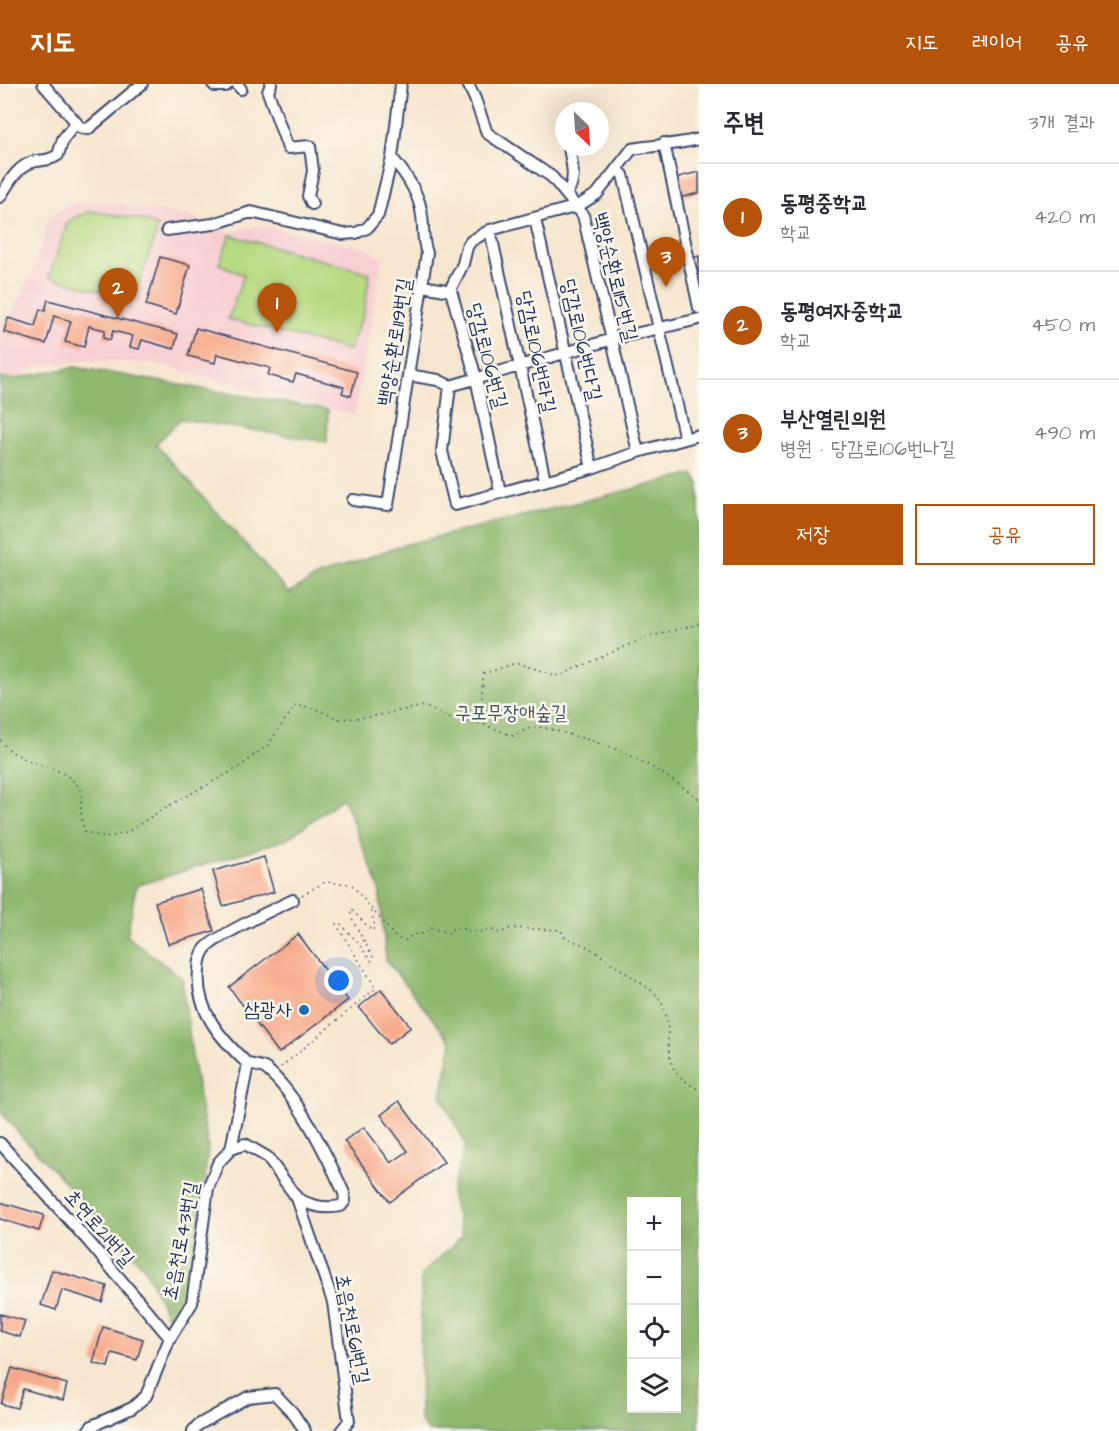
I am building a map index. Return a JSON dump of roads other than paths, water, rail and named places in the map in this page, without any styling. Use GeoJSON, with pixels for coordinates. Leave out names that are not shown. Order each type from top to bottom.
{"type":"FeatureCollection","features":[{"type":"Feature","properties":{"kind":"street"},"geometry":{"type":"LineString","coordinates":[[43,84],[76,123],[81,128],[88,129],[142,84]]}},
{"type":"Feature","properties":{"kind":"street"},"geometry":{"type":"LineString","coordinates":[[213,84],[225,86],[228,84]]}},
{"type":"Feature","properties":{"kind":"street"},"geometry":{"type":"LineString","coordinates":[[271,84],[268,92],[288,148],[310,146],[313,171],[308,196],[312,204]]}},
{"type":"Feature","properties":{"kind":"street"},"geometry":{"type":"LineString","coordinates":[[167,230],[213,224],[251,212],[343,234],[356,233],[367,228],[378,215],[392,158],[401,84]]}},
{"type":"Feature","properties":{"kind":"street","name":"백양순환로115번길"},"geometry":{"type":"LineString","coordinates":[[468,84],[476,99],[487,133],[513,153],[552,177],[578,206],[583,215],[638,452]]}},
{"type":"Feature","properties":{"kind":"street"},"geometry":{"type":"LineString","coordinates":[[0,197],[10,178],[26,166],[36,161],[51,160],[58,155],[63,139],[76,123]]}},
{"type":"Feature","properties":{"kind":"street","name":"당감로106번길"},"geometry":{"type":"LineString","coordinates":[[500,492],[476,378],[451,291],[456,275],[464,264],[467,247],[471,241],[490,230],[578,206],[597,194],[632,149],[664,143],[676,145],[699,139]]}},
{"type":"Feature","properties":{"kind":"street"},"geometry":{"type":"LineString","coordinates":[[664,143],[699,308]]}},
{"type":"Feature","properties":{"kind":"street"},"geometry":{"type":"LineString","coordinates":[[566,193],[573,186],[574,179],[570,156]]}},
{"type":"Feature","properties":{"kind":"street","name":"백양순환로119번길"},"geometry":{"type":"LineString","coordinates":[[353,500],[388,505],[427,253],[423,242],[419,203],[403,171],[392,158]]}},
{"type":"Feature","properties":{"kind":"street"},"geometry":{"type":"LineString","coordinates":[[617,169],[623,175],[685,439]]}},
{"type":"Feature","properties":{"kind":"street","name":"당감로106번다길"},"geometry":{"type":"LineString","coordinates":[[535,219],[591,468]]}},
{"type":"Feature","properties":{"kind":"street","name":"당감로106번라길"},"geometry":{"type":"LineString","coordinates":[[490,230],[545,480]]}},
{"type":"Feature","properties":{"kind":"street"},"geometry":{"type":"LineString","coordinates":[[423,286],[451,291]]}},
{"type":"Feature","properties":{"kind":"street"},"geometry":{"type":"LineString","coordinates":[[408,375],[438,380],[450,386],[613,339],[699,319]]}},
{"type":"Feature","properties":{"kind":"street"},"geometry":{"type":"LineString","coordinates":[[450,386],[442,451],[455,506],[699,435]]}},
{"type":"Feature","properties":{"kind":"street"},"geometry":{"type":"LineString","coordinates":[[231,1149],[245,1144],[267,1158],[297,1198],[308,1205],[336,1207],[341,1206],[345,1201],[344,1193],[324,1148],[290,1095],[264,1068],[248,1064],[228,1046],[212,1025],[202,1004],[197,984],[200,961],[206,948],[224,936],[293,900]]}},
{"type":"Feature","properties":{"kind":"street"},"geometry":{"type":"LineString","coordinates":[[231,1149],[248,1064]]}},
{"type":"Feature","properties":{"kind":"street","name":"초연로21번길"},"geometry":{"type":"LineString","coordinates":[[0,1143],[89,1242],[170,1338]]}},
{"type":"Feature","properties":{"kind":"street","name":"초읍천로43번길"},"geometry":{"type":"LineString","coordinates":[[88,1431],[92,1426],[132,1408],[146,1396],[170,1338],[192,1303],[208,1188],[218,1162],[231,1149]]}},
{"type":"Feature","properties":{"kind":"street","name":"초읍천로61번길"},"geometry":{"type":"LineString","coordinates":[[297,1198],[333,1302],[349,1421],[341,1431]]}},
{"type":"Feature","properties":{"kind":"street"},"geometry":{"type":"LineString","coordinates":[[193,1431],[198,1425],[248,1397],[275,1394],[293,1413],[305,1431]]}},
{"type":"Feature","properties":{"kind":"place","name":"부산열린의원"},"geometry":{"type":"Point","coordinates":[666,287]}},
{"type":"Feature","properties":{"kind":"place","name":"동평여자중학교"},"geometry":{"type":"Point","coordinates":[118,318]}},
{"type":"Feature","properties":{"kind":"place","name":"동평중학교"},"geometry":{"type":"Point","coordinates":[277,333]}},
{"type":"Feature","properties":{"kind":"place","name":"삼광사"},"geometry":{"type":"Point","coordinates":[304,1010]}},
{"type":"Feature","properties":{"kind":"park label","name":"구포무장애숲길"},"geometry":{"type":"Point","coordinates":[511,713]}}]}
